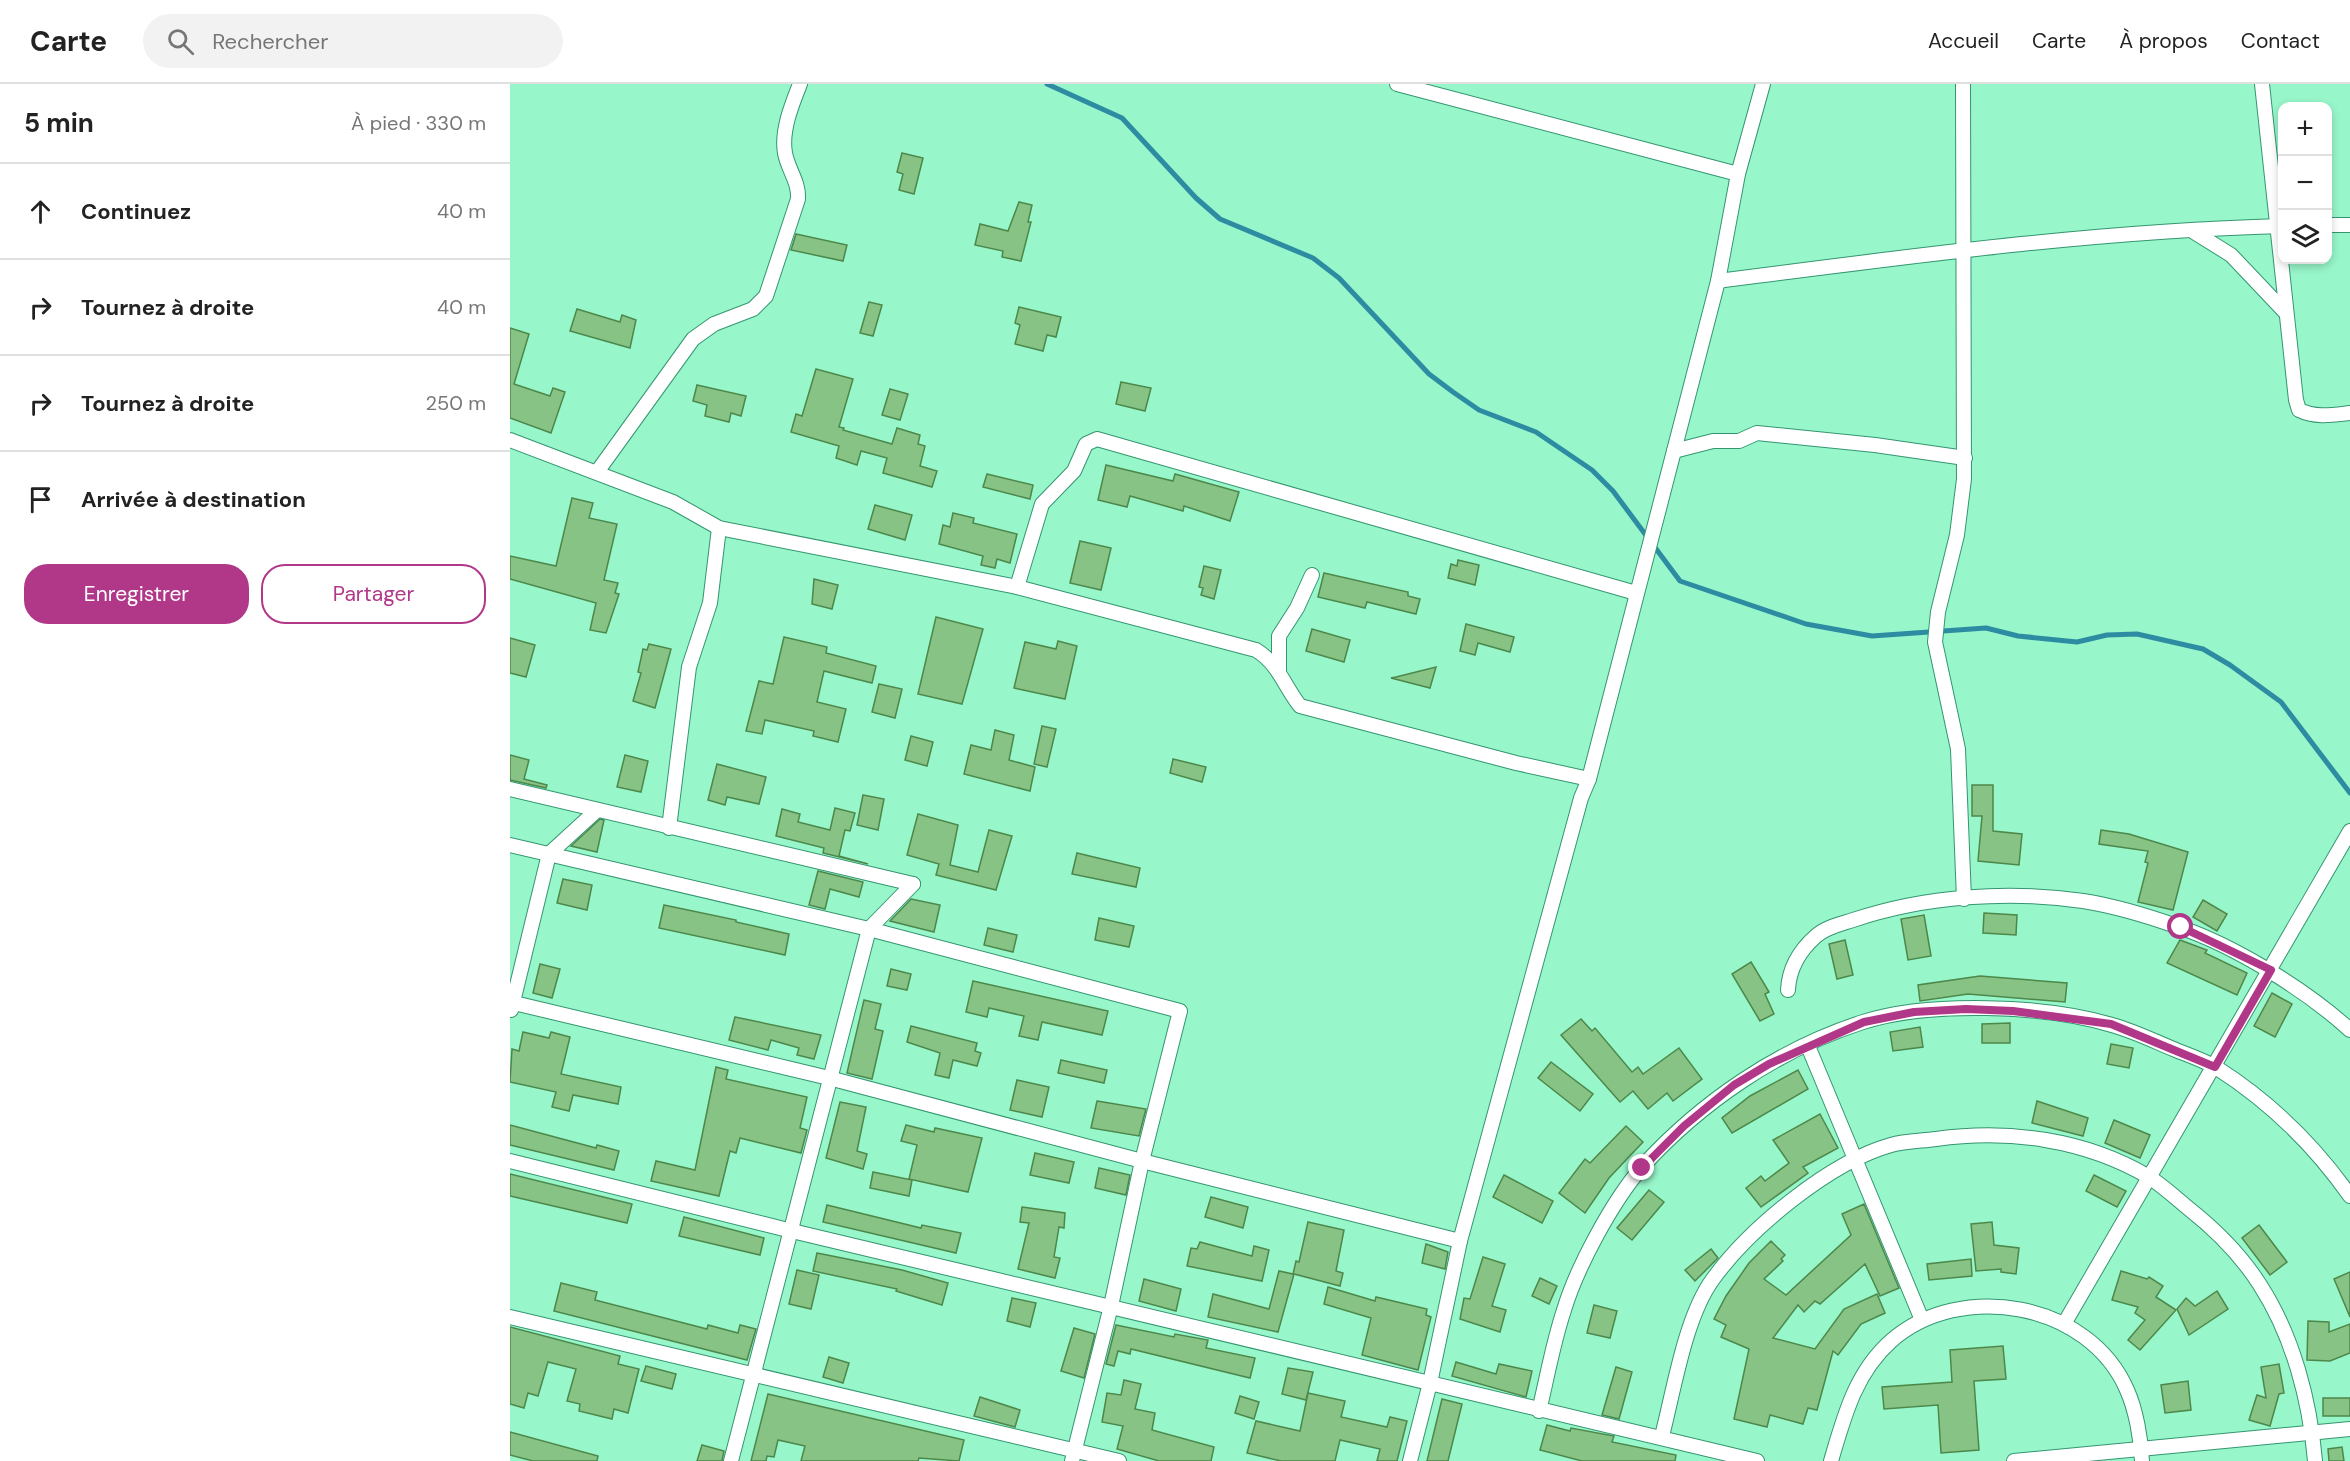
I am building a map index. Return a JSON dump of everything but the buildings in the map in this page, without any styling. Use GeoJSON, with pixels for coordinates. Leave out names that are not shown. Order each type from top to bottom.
{"type":"FeatureCollection","features":[{"type":"Feature","properties":{"kind":"street"},"geometry":{"type":"LineString","coordinates":[[597,472],[693,339],[714,324],[753,309],[766,296],[798,199],[799,188],[785,153],[791,107],[800,84]]}},
{"type":"Feature","properties":{"kind":"street"},"geometry":{"type":"LineString","coordinates":[[1397,84],[1738,174]]}},
{"type":"Feature","properties":{"kind":"street"},"geometry":{"type":"LineString","coordinates":[[1410,1461],[1430,1383],[1460,1241],[1581,798],[1590,779],[1718,280],[1738,174],[1763,84]]}},
{"type":"Feature","properties":{"kind":"street"},"geometry":{"type":"LineString","coordinates":[[1963,84],[1965,458],[1957,535],[1938,612],[1935,642],[1944,695],[1958,749],[1964,899]]}},
{"type":"Feature","properties":{"kind":"street"},"geometry":{"type":"LineString","coordinates":[[2262,84],[2278,218]]}},
{"type":"Feature","properties":{"kind":"street"},"geometry":{"type":"LineString","coordinates":[[2332,225],[2350,225]]}},
{"type":"Feature","properties":{"kind":"street"},"geometry":{"type":"LineString","coordinates":[[1718,280],[1963,250],[2278,226]]}},
{"type":"Feature","properties":{"kind":"street"},"geometry":{"type":"LineString","coordinates":[[2193,231],[2231,255],[2286,313]]}},
{"type":"Feature","properties":{"kind":"street"},"geometry":{"type":"LineString","coordinates":[[2282,264],[2294,389],[2299,410],[2320,417],[2350,412]]}},
{"type":"Feature","properties":{"kind":"street"},"geometry":{"type":"LineString","coordinates":[[1674,451],[1713,441],[1739,441],[1757,433],[1875,445],[1965,458]]}},
{"type":"Feature","properties":{"kind":"street"},"geometry":{"type":"LineString","coordinates":[[1017,587],[1042,504],[1074,471],[1086,444],[1097,439],[1636,594]]}},
{"type":"Feature","properties":{"kind":"street"},"geometry":{"type":"LineString","coordinates":[[510,440],[673,502],[719,528],[1017,587],[1256,650],[1270,659],[1279,670],[1288,691],[1300,706],[1516,763],[1590,779]]}},
{"type":"Feature","properties":{"kind":"street"},"geometry":{"type":"LineString","coordinates":[[669,828],[689,667],[710,603],[719,528]]}},
{"type":"Feature","properties":{"kind":"street"},"geometry":{"type":"LineString","coordinates":[[1279,670],[1279,636],[1297,608],[1312,574]]}},
{"type":"Feature","properties":{"kind":"street"},"geometry":{"type":"LineString","coordinates":[[510,789],[913,884],[869,929],[731,1461]]}},
{"type":"Feature","properties":{"kind":"street"},"geometry":{"type":"LineString","coordinates":[[596,811],[549,854],[511,1006],[829,1078],[1142,1161],[1460,1241]]}},
{"type":"Feature","properties":{"kind":"street"},"geometry":{"type":"LineString","coordinates":[[2064,1324],[2350,831]]}},
{"type":"Feature","properties":{"kind":"street"},"geometry":{"type":"LineString","coordinates":[[510,844],[869,929],[1180,1011],[1142,1161],[1111,1306],[1073,1456]]}},
{"type":"Feature","properties":{"kind":"street"},"geometry":{"type":"LineString","coordinates":[[1788,990],[1790,972],[1800,953],[1817,934],[1832,927],[1888,908],[2013,895],[2082,901],[2116,908],[2181,927],[2271,970],[2350,1030]]}},
{"type":"Feature","properties":{"kind":"street"},"geometry":{"type":"LineString","coordinates":[[1539,1411],[1564,1309],[1587,1258],[1620,1197],[1642,1168],[1684,1126],[1734,1085],[1808,1046],[1864,1022],[1914,1012],[1966,1009],[2013,1011],[2111,1024],[2215,1067],[2261,1100],[2299,1133],[2350,1196]]}},
{"type":"Feature","properties":{"kind":"street"},"geometry":{"type":"LineString","coordinates":[[1808,1046],[1857,1158],[1922,1320]]}},
{"type":"Feature","properties":{"kind":"street"},"geometry":{"type":"LineString","coordinates":[[1662,1436],[1693,1319],[1712,1280],[1778,1209],[1857,1158],[1892,1145],[1956,1136],[2008,1133],[2101,1154],[2150,1178],[2212,1228],[2260,1284],[2282,1324],[2295,1361],[2313,1432],[2315,1461]]}},
{"type":"Feature","properties":{"kind":"street"},"geometry":{"type":"LineString","coordinates":[[510,1161],[1539,1411],[1662,1436],[1757,1461]]}},
{"type":"Feature","properties":{"kind":"street"},"geometry":{"type":"LineString","coordinates":[[1831,1461],[1854,1389],[1865,1371],[1892,1341],[1922,1320],[1949,1310],[1981,1305],[2027,1311],[2064,1324],[2105,1358],[2127,1390],[2142,1455]]}},
{"type":"Feature","properties":{"kind":"street"},"geometry":{"type":"LineString","coordinates":[[510,1317],[753,1374],[1073,1456],[1119,1461]]}},
{"type":"Feature","properties":{"kind":"street"},"geometry":{"type":"LineString","coordinates":[[2014,1461],[2142,1455],[2350,1429]]}},
{"type":"Feature","properties":{"kind":"waterway"},"geometry":{"type":"LineString","coordinates":[[1047,84],[1122,118],[1196,198],[1220,219],[1313,258],[1339,278],[1429,374],[1453,392],[1479,410],[1536,432],[1592,470],[1613,491],[1680,581],[1806,624],[1872,636],[1986,628],[2018,636],[2077,642],[2107,635],[2137,634],[2203,649],[2230,665],[2281,702],[2350,793]]}},
{"type":"Feature","properties":{"kind":"route"},"geometry":{"type":"LineString","coordinates":[[1642,1168],[1684,1126],[1734,1085],[1769,1064],[1864,1022],[1914,1012],[1966,1009],[2013,1011],[2111,1024],[2215,1067],[2271,970],[2181,927]]}}]}
